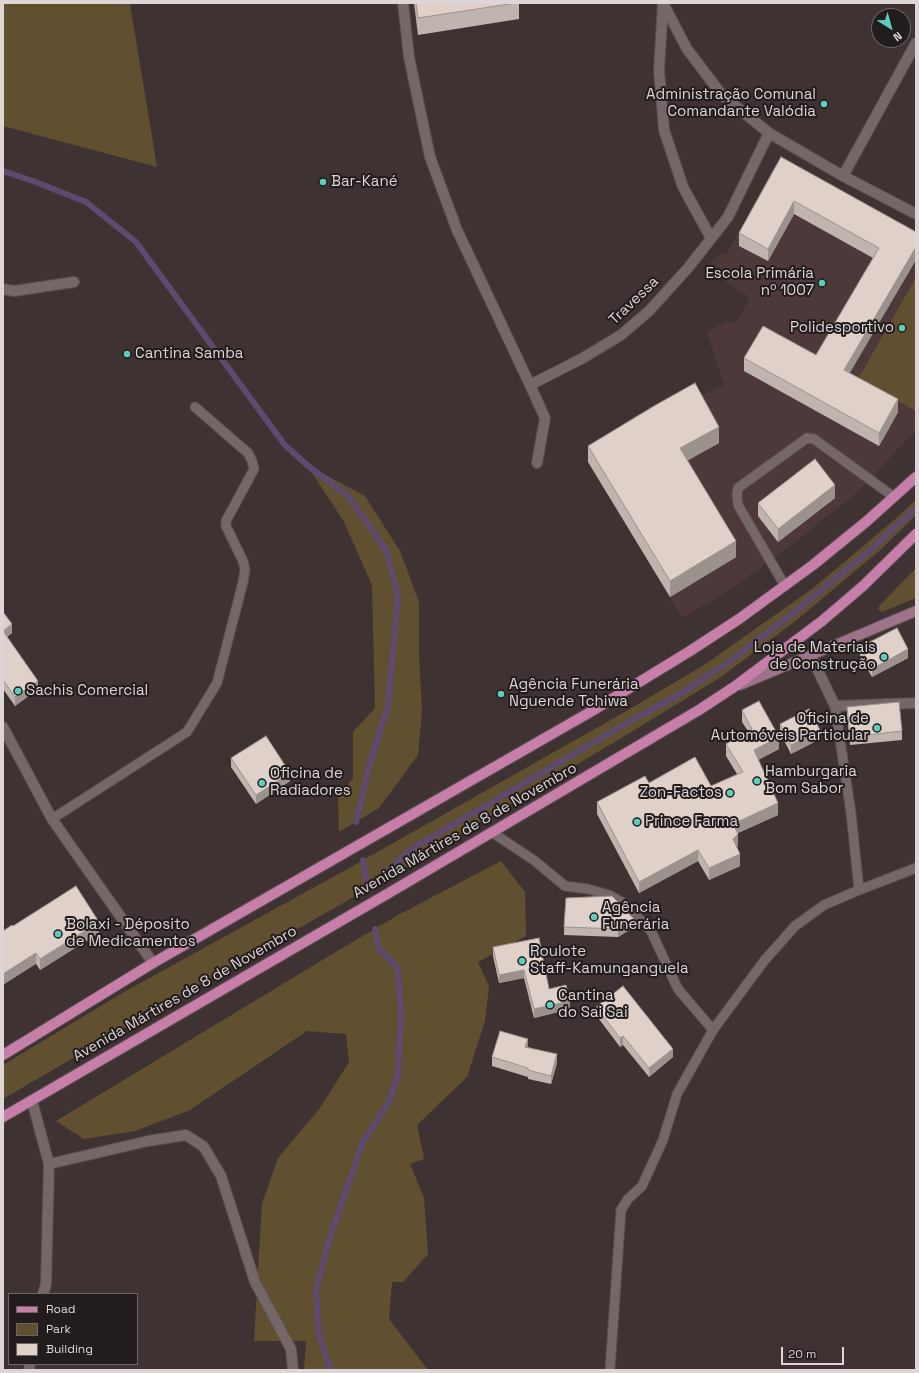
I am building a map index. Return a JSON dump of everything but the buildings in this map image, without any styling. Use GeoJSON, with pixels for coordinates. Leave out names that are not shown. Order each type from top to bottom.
{"type":"FeatureCollection","features":[{"type":"Feature","properties":{"kind":"main road"},"geometry":{"type":"LineString","coordinates":[[3,1054],[153,963],[383,832],[641,682],[690,651],[785,586],[813,565],[916,477]]}},
{"type":"Feature","properties":{"kind":"main road","name":"Avenida Mártires de 8 de Novembro"},"geometry":{"type":"LineString","coordinates":[[3,1118],[664,732],[734,687],[822,621],[863,586],[916,534]]}},
{"type":"Feature","properties":{"kind":"main road"},"geometry":{"type":"LineString","coordinates":[[734,687],[916,611]]}},
{"type":"Feature","properties":{"kind":"street"},"geometry":{"type":"LineString","coordinates":[[403,3],[409,57],[430,157],[457,230],[545,418],[537,463]]}},
{"type":"Feature","properties":{"kind":"street"},"geometry":{"type":"LineString","coordinates":[[663,3],[687,49],[722,95],[769,133],[843,176],[916,214]]}},
{"type":"Feature","properties":{"kind":"street"},"geometry":{"type":"LineString","coordinates":[[663,3],[659,70],[664,130],[683,187],[711,238]]}},
{"type":"Feature","properties":{"kind":"street"},"geometry":{"type":"LineString","coordinates":[[843,176],[916,43]]}},
{"type":"Feature","properties":{"kind":"street","name":"Travessa"},"geometry":{"type":"LineString","coordinates":[[530,385],[583,358],[622,335],[654,306],[688,268],[728,217],[769,133]]}},
{"type":"Feature","properties":{"kind":"street"},"geometry":{"type":"LineString","coordinates":[[3,290],[14,291],[74,282]]}},
{"type":"Feature","properties":{"kind":"street"},"geometry":{"type":"LineString","coordinates":[[811,656],[835,706],[916,703]]}},
{"type":"Feature","properties":{"kind":"street"},"geometry":{"type":"LineString","coordinates":[[3,727],[52,819],[153,963]]}},
{"type":"Feature","properties":{"kind":"street"},"geometry":{"type":"LineString","coordinates":[[32,1101],[49,1164],[46,1284],[43,1293]]}},
{"type":"Feature","properties":{"kind":"street"},"geometry":{"type":"LineString","coordinates":[[49,1164],[148,1141],[186,1135],[204,1147],[221,1176],[255,1282],[291,1349],[293,1370]]}},
{"type":"Feature","properties":{"kind":"lane"},"geometry":{"type":"LineString","coordinates":[[52,819],[187,732],[217,682],[245,570],[243,561],[226,526],[226,521],[254,469],[248,453],[195,407]]}},
{"type":"Feature","properties":{"kind":"lane"},"geometry":{"type":"LineString","coordinates":[[785,586],[738,505],[738,488],[807,438],[814,439],[894,497]]}},
{"type":"Feature","properties":{"kind":"lane"},"geometry":{"type":"LineString","coordinates":[[835,706],[851,813],[860,890]]}},
{"type":"Feature","properties":{"kind":"lane"},"geometry":{"type":"LineString","coordinates":[[493,833],[535,861],[565,886],[588,888],[609,895],[626,904],[652,931],[678,989],[713,1030]]}},
{"type":"Feature","properties":{"kind":"lane"},"geometry":{"type":"LineString","coordinates":[[610,1370],[621,1210],[628,1199],[642,1186],[663,1140],[677,1094],[713,1030],[764,960],[795,926],[824,905],[916,868]]}},
{"type":"Feature","properties":{"kind":"shaded area"},"geometry":{"type":"Polygon","coordinates":[[[776,163],[916,236],[916,430],[860,490],[789,547],[727,592],[682,618],[588,462],[654,422],[724,385],[707,332],[727,321],[735,324],[750,298],[706,268],[720,253],[726,255],[776,163]]]}},
{"type":"Feature","properties":{"kind":"green space"},"geometry":{"type":"Polygon","coordinates":[[[3,3],[131,3],[157,167],[3,126],[3,3]]]}},
{"type":"Feature","properties":{"kind":"green space","name":"Polidesportivo"},"geometry":{"type":"Polygon","coordinates":[[[916,277],[916,411],[858,379],[916,277]]]}},
{"type":"Feature","properties":{"kind":"green space"},"geometry":{"type":"Polygon","coordinates":[[[307,465],[365,496],[400,551],[419,602],[419,655],[422,711],[418,755],[379,808],[339,832],[338,798],[353,778],[353,732],[375,708],[372,585],[344,522],[307,465]]]}},
{"type":"Feature","properties":{"kind":"green space"},"geometry":{"type":"Polygon","coordinates":[[[916,500],[916,515],[879,551],[798,619],[721,677],[389,877],[174,999],[3,1099],[3,1065],[124,992],[342,872],[623,713],[704,665],[812,589],[916,500]]]}},
{"type":"Feature","properties":{"kind":"green space"},"geometry":{"type":"Polygon","coordinates":[[[916,568],[916,598],[882,612],[878,609],[880,605],[916,568]]]}},
{"type":"Feature","properties":{"kind":"green space"},"geometry":{"type":"Polygon","coordinates":[[[501,861],[525,892],[526,936],[478,962],[489,986],[485,1021],[467,1077],[417,1125],[424,1159],[410,1164],[424,1198],[428,1254],[403,1282],[392,1282],[389,1319],[428,1370],[304,1370],[306,1341],[254,1341],[262,1204],[278,1158],[320,1108],[349,1062],[346,1034],[307,1031],[190,1110],[135,1131],[84,1139],[56,1121],[400,914],[501,861]]]}},
{"type":"Feature","properties":{"kind":"waterway"},"geometry":{"type":"LineString","coordinates":[[3,171],[86,202],[136,242],[284,444],[307,465],[348,496],[386,550],[398,596],[388,706],[371,759],[356,822]]}},
{"type":"Feature","properties":{"kind":"waterway"},"geometry":{"type":"LineString","coordinates":[[368,889],[410,850],[632,720],[680,694],[730,661],[797,610],[868,552],[916,508]]}},
{"type":"Feature","properties":{"kind":"waterway"},"geometry":{"type":"LineString","coordinates":[[363,860],[368,889]]}},
{"type":"Feature","properties":{"kind":"waterway"},"geometry":{"type":"LineString","coordinates":[[331,1370],[319,1335],[316,1289],[330,1237],[363,1142],[389,1102],[398,1075],[401,1020],[398,969],[378,947],[375,929]]}},
{"type":"Feature","properties":{"kind":"place","name":"Administração Comunal Comandante Valódia"},"geometry":{"type":"Point","coordinates":[824,104]}},
{"type":"Feature","properties":{"kind":"place","name":"Bar-Kané"},"geometry":{"type":"Point","coordinates":[323,182]}},
{"type":"Feature","properties":{"kind":"place","name":"Escola Primária nº 1007"},"geometry":{"type":"Point","coordinates":[822,283]}},
{"type":"Feature","properties":{"kind":"place","name":"Polidesportivo"},"geometry":{"type":"Point","coordinates":[902,328]}},
{"type":"Feature","properties":{"kind":"place","name":"Cantina Samba"},"geometry":{"type":"Point","coordinates":[127,354]}},
{"type":"Feature","properties":{"kind":"place","name":"Loja de Materiais de Construção"},"geometry":{"type":"Point","coordinates":[884,657]}},
{"type":"Feature","properties":{"kind":"place","name":"Sachis Comercial"},"geometry":{"type":"Point","coordinates":[18,691]}},
{"type":"Feature","properties":{"kind":"place","name":"Agência Funerária Nguende Tchiwa"},"geometry":{"type":"Point","coordinates":[501,694]}},
{"type":"Feature","properties":{"kind":"place","name":"Oficina de Automóveis Particular"},"geometry":{"type":"Point","coordinates":[877,728]}},
{"type":"Feature","properties":{"kind":"place","name":"Hamburgaria Bom Sabor"},"geometry":{"type":"Point","coordinates":[757,781]}},
{"type":"Feature","properties":{"kind":"place","name":"Oficina de Radiadores"},"geometry":{"type":"Point","coordinates":[262,783]}},
{"type":"Feature","properties":{"kind":"place","name":"Zon-Factos"},"geometry":{"type":"Point","coordinates":[730,793]}},
{"type":"Feature","properties":{"kind":"place","name":"Prince Farma"},"geometry":{"type":"Point","coordinates":[637,822]}},
{"type":"Feature","properties":{"kind":"place","name":"Agência Funerária"},"geometry":{"type":"Point","coordinates":[594,917]}},
{"type":"Feature","properties":{"kind":"place","name":"Bolaxi - Déposito de Medicamentos"},"geometry":{"type":"Point","coordinates":[58,934]}},
{"type":"Feature","properties":{"kind":"place","name":"Roulote Staff-Kamunganguela"},"geometry":{"type":"Point","coordinates":[522,961]}},
{"type":"Feature","properties":{"kind":"place","name":"Cantina do Sai Sai"},"geometry":{"type":"Point","coordinates":[550,1005]}}]}
